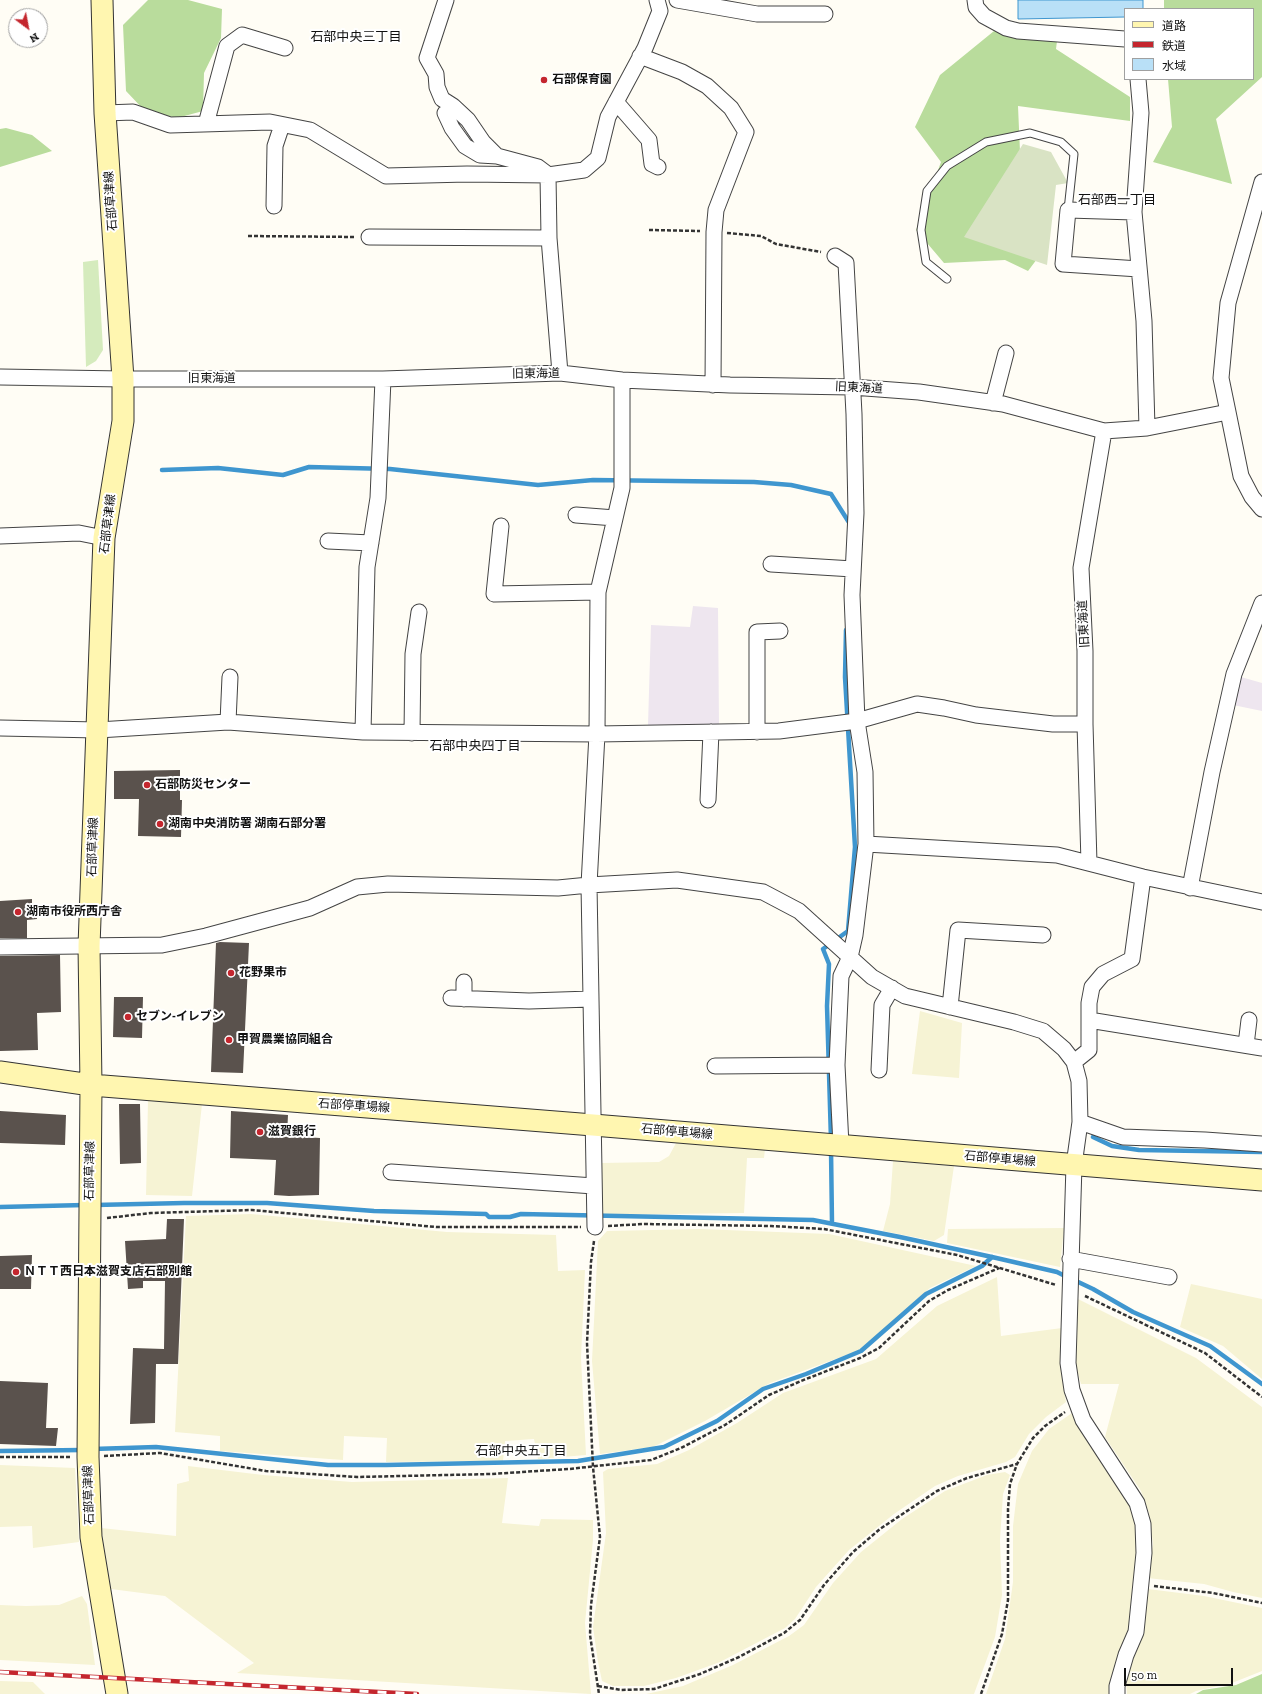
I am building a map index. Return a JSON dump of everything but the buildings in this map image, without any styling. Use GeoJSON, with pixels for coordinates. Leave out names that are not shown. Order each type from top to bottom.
{"type":"FeatureCollection","features":[{"type":"Feature","properties":{"kind":"main road","name":"石部草津線"},"geometry":{"type":"LineString","coordinates":[[102,0],[105,113],[123,379],[123,421],[104,538],[90,946],[91,1086],[88,1457],[91,1537],[118,1694]]}},
{"type":"Feature","properties":{"kind":"main road","name":"石部停車場線"},"geometry":{"type":"LineString","coordinates":[[0,1072],[91,1086],[593,1125],[1262,1180]]}},
{"type":"Feature","properties":{"kind":"street"},"geometry":{"type":"LineString","coordinates":[[446,0],[426,58],[436,74],[437,87],[442,99],[453,106],[468,120],[483,142],[497,156]]}},
{"type":"Feature","properties":{"kind":"street"},"geometry":{"type":"LineString","coordinates":[[105,113],[133,112],[170,125],[270,122],[310,130],[386,176],[467,174],[548,175],[584,170],[598,158],[608,117],[640,56],[660,11],[657,0]]}},
{"type":"Feature","properties":{"kind":"street"},"geometry":{"type":"LineString","coordinates":[[677,0],[757,14],[825,14]]}},
{"type":"Feature","properties":{"kind":"street"},"geometry":{"type":"LineString","coordinates":[[975,0],[976,7],[984,16],[1006,28],[1018,31],[1124,39]]}},
{"type":"Feature","properties":{"kind":"street"},"geometry":{"type":"LineString","coordinates":[[206,124],[226,46],[242,35],[285,48]]}},
{"type":"Feature","properties":{"kind":"street"},"geometry":{"type":"LineString","coordinates":[[640,56],[682,72],[707,86],[731,108],[746,132],[716,210],[714,232],[713,385]]}},
{"type":"Feature","properties":{"kind":"street"},"geometry":{"type":"LineString","coordinates":[[1138,80],[1141,113],[1134,212],[1144,321],[1147,428]]}},
{"type":"Feature","properties":{"kind":"street"},"geometry":{"type":"LineString","coordinates":[[616,102],[649,140],[652,164],[658,167]]}},
{"type":"Feature","properties":{"kind":"street"},"geometry":{"type":"LineString","coordinates":[[445,113],[452,128],[465,146],[480,155],[497,156],[538,167],[548,175],[550,238],[560,373]]}},
{"type":"Feature","properties":{"kind":"street"},"geometry":{"type":"LineString","coordinates":[[274,206],[276,146],[282,125]]}},
{"type":"Feature","properties":{"kind":"street"},"geometry":{"type":"LineString","coordinates":[[1262,182],[1228,303],[1221,378],[1241,476],[1252,497],[1262,509]]}},
{"type":"Feature","properties":{"kind":"street"},"geometry":{"type":"LineString","coordinates":[[1134,212],[1068,210],[1063,264],[1139,269]]}},
{"type":"Feature","properties":{"kind":"street"},"geometry":{"type":"LineString","coordinates":[[369,237],[550,238]]}},
{"type":"Feature","properties":{"kind":"street"},"geometry":{"type":"LineString","coordinates":[[835,256],[846,263],[854,414],[856,513],[852,595],[857,721],[865,772],[866,844],[855,935],[850,957],[841,976],[838,1064],[841,1145]]}},
{"type":"Feature","properties":{"kind":"street"},"geometry":{"type":"LineString","coordinates":[[993,403],[1006,353]]}},
{"type":"Feature","properties":{"kind":"street","name":"旧東海道"},"geometry":{"type":"LineString","coordinates":[[0,377],[123,379],[383,379],[560,373],[622,380],[713,385],[852,387],[919,392],[1003,404],[1104,430],[1081,568],[1085,651],[1085,724],[1090,863]]}},
{"type":"Feature","properties":{"kind":"street"},"geometry":{"type":"LineString","coordinates":[[363,732],[367,567],[378,498],[383,379]]}},
{"type":"Feature","properties":{"kind":"street"},"geometry":{"type":"LineString","coordinates":[[595,1227],[589,885],[597,734],[598,592],[622,488],[622,380]]}},
{"type":"Feature","properties":{"kind":"street"},"geometry":{"type":"LineString","coordinates":[[1104,430],[1147,428],[1228,412]]}},
{"type":"Feature","properties":{"kind":"street"},"geometry":{"type":"LineString","coordinates":[[576,515],[615,518]]}},
{"type":"Feature","properties":{"kind":"street"},"geometry":{"type":"LineString","coordinates":[[501,526],[494,594],[598,592]]}},
{"type":"Feature","properties":{"kind":"street"},"geometry":{"type":"LineString","coordinates":[[0,536],[79,533],[104,538]]}},
{"type":"Feature","properties":{"kind":"street"},"geometry":{"type":"LineString","coordinates":[[328,541],[371,543]]}},
{"type":"Feature","properties":{"kind":"street"},"geometry":{"type":"LineString","coordinates":[[771,564],[853,569]]}},
{"type":"Feature","properties":{"kind":"street"},"geometry":{"type":"LineString","coordinates":[[1190,888],[1212,772],[1234,674],[1262,602]]}},
{"type":"Feature","properties":{"kind":"street"},"geometry":{"type":"LineString","coordinates":[[412,733],[413,654],[419,612]]}},
{"type":"Feature","properties":{"kind":"street"},"geometry":{"type":"LineString","coordinates":[[757,732],[757,632],[780,631]]}},
{"type":"Feature","properties":{"kind":"street"},"geometry":{"type":"LineString","coordinates":[[228,722],[230,677]]}},
{"type":"Feature","properties":{"kind":"street"},"geometry":{"type":"LineString","coordinates":[[0,728],[98,730],[228,722],[363,732],[412,733],[597,734],[757,732],[779,731],[857,721],[917,704],[944,708],[976,716],[1053,724],[1085,724]]}},
{"type":"Feature","properties":{"kind":"street"},"geometry":{"type":"LineString","coordinates":[[708,800],[711,732]]}},
{"type":"Feature","properties":{"kind":"street"},"geometry":{"type":"LineString","coordinates":[[866,844],[1057,855],[1143,878],[1262,902]]}},
{"type":"Feature","properties":{"kind":"street"},"geometry":{"type":"LineString","coordinates":[[1074,1062],[1089,1050],[1089,1020],[1092,987],[1103,974],[1132,959],[1143,878]]}},
{"type":"Feature","properties":{"kind":"street"},"geometry":{"type":"LineString","coordinates":[[0,947],[162,945],[206,936],[310,908],[357,887],[365,886],[388,884],[558,888],[677,880],[763,892],[799,911],[872,977],[905,996],[1014,1022],[1043,1031],[1064,1049],[1074,1062],[1079,1081],[1080,1122],[1074,1165],[1070,1259],[1071,1289],[1068,1363],[1072,1390],[1083,1420],[1137,1503],[1143,1524],[1144,1553],[1136,1632],[1126,1655],[1117,1686],[1117,1694]]}},
{"type":"Feature","properties":{"kind":"street"},"geometry":{"type":"LineString","coordinates":[[950,1007],[958,930],[1043,935]]}},
{"type":"Feature","properties":{"kind":"street"},"geometry":{"type":"LineString","coordinates":[[464,982],[457,998],[529,1001],[591,999]]}},
{"type":"Feature","properties":{"kind":"street"},"geometry":{"type":"LineString","coordinates":[[879,1070],[882,1005],[892,988]]}},
{"type":"Feature","properties":{"kind":"street"},"geometry":{"type":"LineString","coordinates":[[1089,1020],[1262,1048]]}},
{"type":"Feature","properties":{"kind":"street"},"geometry":{"type":"LineString","coordinates":[[1246,1045],[1249,1020]]}},
{"type":"Feature","properties":{"kind":"street"},"geometry":{"type":"LineString","coordinates":[[715,1066],[838,1064]]}},
{"type":"Feature","properties":{"kind":"street"},"geometry":{"type":"LineString","coordinates":[[1080,1122],[1122,1137],[1262,1144]]}},
{"type":"Feature","properties":{"kind":"street"},"geometry":{"type":"LineString","coordinates":[[391,1172],[594,1186]]}},
{"type":"Feature","properties":{"kind":"street"},"geometry":{"type":"LineString","coordinates":[[1070,1259],[1170,1277]]}},
{"type":"Feature","properties":{"kind":"lane"},"geometry":{"type":"LineString","coordinates":[[947,279],[926,262],[921,230],[927,191],[948,166],[986,142],[1030,133],[1061,142],[1074,154],[1068,210]]}},
{"type":"Feature","properties":{"kind":"path"},"geometry":{"type":"LineString","coordinates":[[649,230],[714,232],[761,236],[776,244],[808,249],[835,256]]}},
{"type":"Feature","properties":{"kind":"path"},"geometry":{"type":"LineString","coordinates":[[248,236],[369,237]]}},
{"type":"Feature","properties":{"kind":"path"},"geometry":{"type":"LineString","coordinates":[[90,1219],[151,1214],[252,1210],[436,1227],[595,1227],[644,1224],[771,1226],[824,1229],[956,1255],[1071,1289],[1205,1353],[1262,1397]]}},
{"type":"Feature","properties":{"kind":"path"},"geometry":{"type":"LineString","coordinates":[[595,1227],[591,1262],[586,1343],[593,1467],[600,1537],[591,1605],[590,1635],[598,1694]]}},
{"type":"Feature","properties":{"kind":"path"},"geometry":{"type":"LineString","coordinates":[[0,1457],[88,1457],[160,1453],[266,1471],[357,1477],[492,1474],[593,1467],[651,1460],[681,1448],[726,1425],[769,1395],[860,1358],[879,1348],[929,1301],[948,1290],[999,1268]]}},
{"type":"Feature","properties":{"kind":"path"},"geometry":{"type":"LineString","coordinates":[[981,1694],[1002,1634],[1008,1600],[1008,1509],[1010,1484],[1017,1464],[1033,1438],[1045,1426],[1077,1403]]}},
{"type":"Feature","properties":{"kind":"path"},"geometry":{"type":"LineString","coordinates":[[598,1686],[621,1690],[654,1689],[700,1674],[778,1636],[800,1620],[824,1585],[838,1569],[853,1552],[880,1529],[937,1491],[967,1478],[1017,1464]]}},
{"type":"Feature","properties":{"kind":"path"},"geometry":{"type":"LineString","coordinates":[[1140,1586],[1158,1586],[1213,1593],[1262,1603]]}},
{"type":"Feature","properties":{"kind":"shaded area"},"geometry":{"type":"Polygon","coordinates":[[[693,606],[718,608],[719,726],[648,725],[651,625],[690,627],[693,606]]]}},
{"type":"Feature","properties":{"kind":"shaded area"},"geometry":{"type":"Polygon","coordinates":[[[1241,677],[1262,683],[1262,711],[1233,705],[1241,677]]]}},
{"type":"Feature","properties":{"kind":"shaded area"},"geometry":{"type":"Polygon","coordinates":[[[920,1011],[962,1023],[959,1078],[912,1074],[920,1011]]]}},
{"type":"Feature","properties":{"kind":"shaded area"},"geometry":{"type":"Polygon","coordinates":[[[148,1101],[202,1104],[192,1196],[146,1195],[148,1101]]]}},
{"type":"Feature","properties":{"kind":"shaded area"},"geometry":{"type":"Polygon","coordinates":[[[676,1143],[765,1149],[764,1158],[747,1158],[744,1213],[601,1215],[601,1163],[659,1162],[669,1156],[676,1143]]]}},
{"type":"Feature","properties":{"kind":"shaded area"},"geometry":{"type":"Polygon","coordinates":[[[893,1161],[954,1166],[944,1235],[934,1241],[883,1231],[890,1204],[893,1161]]]}},
{"type":"Feature","properties":{"kind":"shaded area"},"geometry":{"type":"Polygon","coordinates":[[[251,1214],[447,1232],[556,1235],[558,1271],[585,1270],[581,1358],[586,1455],[538,1459],[534,1439],[505,1441],[503,1461],[386,1462],[387,1438],[344,1436],[343,1460],[220,1451],[220,1436],[175,1432],[186,1216],[251,1214]]]}},
{"type":"Feature","properties":{"kind":"shaded area"},"geometry":{"type":"Polygon","coordinates":[[[1064,1228],[1060,1267],[947,1243],[948,1229],[1064,1228]]]}},
{"type":"Feature","properties":{"kind":"shaded area"},"geometry":{"type":"Polygon","coordinates":[[[700,1229],[829,1234],[976,1266],[930,1288],[860,1350],[770,1383],[705,1421],[653,1447],[600,1454],[592,1361],[598,1241],[607,1231],[700,1229]]]}},
{"type":"Feature","properties":{"kind":"shaded area"},"geometry":{"type":"Polygon","coordinates":[[[997,1277],[1001,1336],[1062,1328],[1063,1385],[1066,1402],[1046,1417],[1029,1434],[1015,1457],[1006,1462],[958,1476],[935,1486],[894,1514],[849,1550],[816,1587],[795,1619],[785,1628],[720,1662],[676,1678],[644,1686],[613,1686],[602,1681],[593,1627],[606,1533],[603,1472],[608,1469],[657,1464],[689,1450],[737,1423],[783,1393],[876,1359],[937,1306],[997,1277]]]}},
{"type":"Feature","properties":{"kind":"shaded area"},"geometry":{"type":"Polygon","coordinates":[[[1191,1284],[1262,1299],[1262,1379],[1223,1346],[1180,1327],[1191,1284]]]}},
{"type":"Feature","properties":{"kind":"shaded area"},"geometry":{"type":"Polygon","coordinates":[[[1076,1298],[1196,1358],[1262,1407],[1262,1598],[1204,1584],[1147,1578],[1153,1544],[1149,1513],[1141,1491],[1105,1437],[1119,1384],[1081,1384],[1075,1363],[1076,1298]]]}},
{"type":"Feature","properties":{"kind":"shaded area"},"geometry":{"type":"Polygon","coordinates":[[[1072,1413],[1132,1503],[1138,1532],[1128,1636],[1113,1694],[986,1694],[1005,1639],[1013,1582],[1013,1526],[1018,1484],[1032,1451],[1049,1429],[1072,1413]]]}},
{"type":"Feature","properties":{"kind":"shaded area"},"geometry":{"type":"Polygon","coordinates":[[[0,1465],[75,1468],[79,1542],[33,1548],[32,1526],[0,1527],[0,1465]]]}},
{"type":"Feature","properties":{"kind":"shaded area"},"geometry":{"type":"Polygon","coordinates":[[[188,1466],[263,1475],[352,1482],[508,1478],[502,1523],[539,1526],[541,1519],[593,1520],[593,1540],[585,1623],[591,1694],[237,1673],[254,1663],[165,1596],[111,1589],[101,1528],[176,1536],[177,1484],[189,1481],[188,1466]]]}},
{"type":"Feature","properties":{"kind":"shaded area"},"geometry":{"type":"Polygon","coordinates":[[[1005,1472],[1010,1475],[1003,1494],[1000,1540],[1002,1595],[995,1637],[974,1694],[646,1694],[683,1686],[733,1665],[789,1636],[804,1625],[833,1583],[861,1552],[902,1519],[945,1491],[987,1475],[1005,1472]]]}},
{"type":"Feature","properties":{"kind":"shaded area"},"geometry":{"type":"Polygon","coordinates":[[[1148,1589],[1204,1596],[1262,1608],[1262,1671],[1232,1683],[1196,1691],[1190,1694],[1127,1694],[1126,1678],[1148,1589]]]}},
{"type":"Feature","properties":{"kind":"shaded area"},"geometry":{"type":"Polygon","coordinates":[[[82,1596],[87,1604],[95,1665],[0,1660],[0,1605],[59,1605],[82,1596]]]}},
{"type":"Feature","properties":{"kind":"shaded area"},"geometry":{"type":"Polygon","coordinates":[[[0,1681],[33,1682],[45,1694],[0,1694],[0,1681]]]}},
{"type":"Feature","properties":{"kind":"green space"},"geometry":{"type":"Polygon","coordinates":[[[148,0],[188,0],[222,9],[221,38],[204,73],[203,111],[177,118],[144,110],[126,91],[123,25],[148,0]]]}},
{"type":"Feature","properties":{"kind":"green space"},"geometry":{"type":"Polygon","coordinates":[[[1164,0],[1262,0],[1262,77],[1216,119],[1232,184],[1153,162],[1172,127],[1168,80],[1254,80],[1254,8],[1164,8],[1164,0]]]}},
{"type":"Feature","properties":{"kind":"green space"},"geometry":{"type":"Polygon","coordinates":[[[994,31],[1009,37],[1057,41],[1056,49],[1130,97],[1130,121],[1018,106],[1020,152],[1037,259],[1028,271],[1005,260],[944,263],[916,230],[941,162],[915,127],[940,75],[994,31]]]}},
{"type":"Feature","properties":{"kind":"green space"},"geometry":{"type":"Polygon","coordinates":[[[6,128],[32,135],[52,151],[0,167],[0,129],[6,128]]]}},
{"type":"Feature","properties":{"kind":"green space"},"geometry":{"type":"Polygon","coordinates":[[[1023,144],[1051,152],[1068,183],[1056,185],[1047,265],[964,237],[1023,144]]]}},
{"type":"Feature","properties":{"kind":"green space"},"geometry":{"type":"Polygon","coordinates":[[[98,260],[103,350],[96,361],[86,367],[83,262],[98,260]]]}},
{"type":"Feature","properties":{"kind":"green space"},"geometry":{"type":"Polygon","coordinates":[[[1262,1674],[1262,1694],[1196,1694],[1203,1690],[1236,1685],[1262,1674]]]}},
{"type":"Feature","properties":{"kind":"water"},"geometry":{"type":"Polygon","coordinates":[[[1018,0],[1143,0],[1143,8],[1124,8],[1124,17],[1018,19],[1018,0]]]}},
{"type":"Feature","properties":{"kind":"waterway"},"geometry":{"type":"LineString","coordinates":[[162,470],[218,468],[283,475],[309,467],[390,469],[538,485],[593,480],[754,482],[791,485],[831,494],[850,524],[850,527]]}},
{"type":"Feature","properties":{"kind":"waterway"},"geometry":{"type":"LineString","coordinates":[[831,1140],[827,1006],[829,964],[823,949],[848,931],[855,847],[845,677],[846,630]]}},
{"type":"Feature","properties":{"kind":"waterway"},"geometry":{"type":"LineString","coordinates":[[1093,1137],[1112,1146],[1139,1150],[1262,1152]]}},
{"type":"Feature","properties":{"kind":"waterway"},"geometry":{"type":"LineString","coordinates":[[831,1149],[832,1223]]}},
{"type":"Feature","properties":{"kind":"waterway"},"geometry":{"type":"LineString","coordinates":[[95,1205],[267,1203],[374,1211],[486,1214],[489,1217],[510,1217],[521,1214],[813,1220],[992,1257],[1057,1272],[1067,1277]]}},
{"type":"Feature","properties":{"kind":"waterway"},"geometry":{"type":"LineString","coordinates":[[0,1207],[85,1205]]}},
{"type":"Feature","properties":{"kind":"waterway"},"geometry":{"type":"LineString","coordinates":[[93,1449],[156,1447],[328,1465],[386,1465],[578,1461],[664,1447],[717,1421],[763,1389],[806,1374],[861,1351],[926,1294],[982,1266],[992,1257]]}},
{"type":"Feature","properties":{"kind":"waterway"},"geometry":{"type":"LineString","coordinates":[[1074,1280],[1133,1312],[1210,1346],[1262,1384]]}},
{"type":"Feature","properties":{"kind":"waterway"},"geometry":{"type":"LineString","coordinates":[[0,1451],[82,1450]]}},
{"type":"Feature","properties":{"kind":"railway"},"geometry":{"type":"LineString","coordinates":[[0,1672],[417,1694]]}},
{"type":"Feature","properties":{"kind":"place","name":"石部保育園"},"geometry":{"type":"Point","coordinates":[544,80]}},
{"type":"Feature","properties":{"kind":"place","name":"石部防災センター"},"geometry":{"type":"Point","coordinates":[147,785]}},
{"type":"Feature","properties":{"kind":"place","name":"湖南中央消防署 湖南石部分署"},"geometry":{"type":"Point","coordinates":[160,824]}},
{"type":"Feature","properties":{"kind":"place","name":"湖南市役所西庁舎"},"geometry":{"type":"Point","coordinates":[18,912]}},
{"type":"Feature","properties":{"kind":"place","name":"花野果市"},"geometry":{"type":"Point","coordinates":[231,973]}},
{"type":"Feature","properties":{"kind":"place","name":"セブン-イレブン"},"geometry":{"type":"Point","coordinates":[128,1017]}},
{"type":"Feature","properties":{"kind":"place","name":"甲賀農業協同組合"},"geometry":{"type":"Point","coordinates":[229,1040]}},
{"type":"Feature","properties":{"kind":"place","name":"滋賀銀行"},"geometry":{"type":"Point","coordinates":[260,1132]}},
{"type":"Feature","properties":{"kind":"place","name":"ＮＴＴ西日本滋賀支店石部別館"},"geometry":{"type":"Point","coordinates":[16,1272]}},
{"type":"Feature","properties":{"kind":"district","name":"石部中央三丁目"},"geometry":{"type":"Point","coordinates":[356,37]}},
{"type":"Feature","properties":{"kind":"district","name":"石部西一丁目"},"geometry":{"type":"Point","coordinates":[1117,200]}},
{"type":"Feature","properties":{"kind":"district","name":"石部中央四丁目"},"geometry":{"type":"Point","coordinates":[475,746]}},
{"type":"Feature","properties":{"kind":"district","name":"石部中央五丁目"},"geometry":{"type":"Point","coordinates":[521,1451]}}]}
